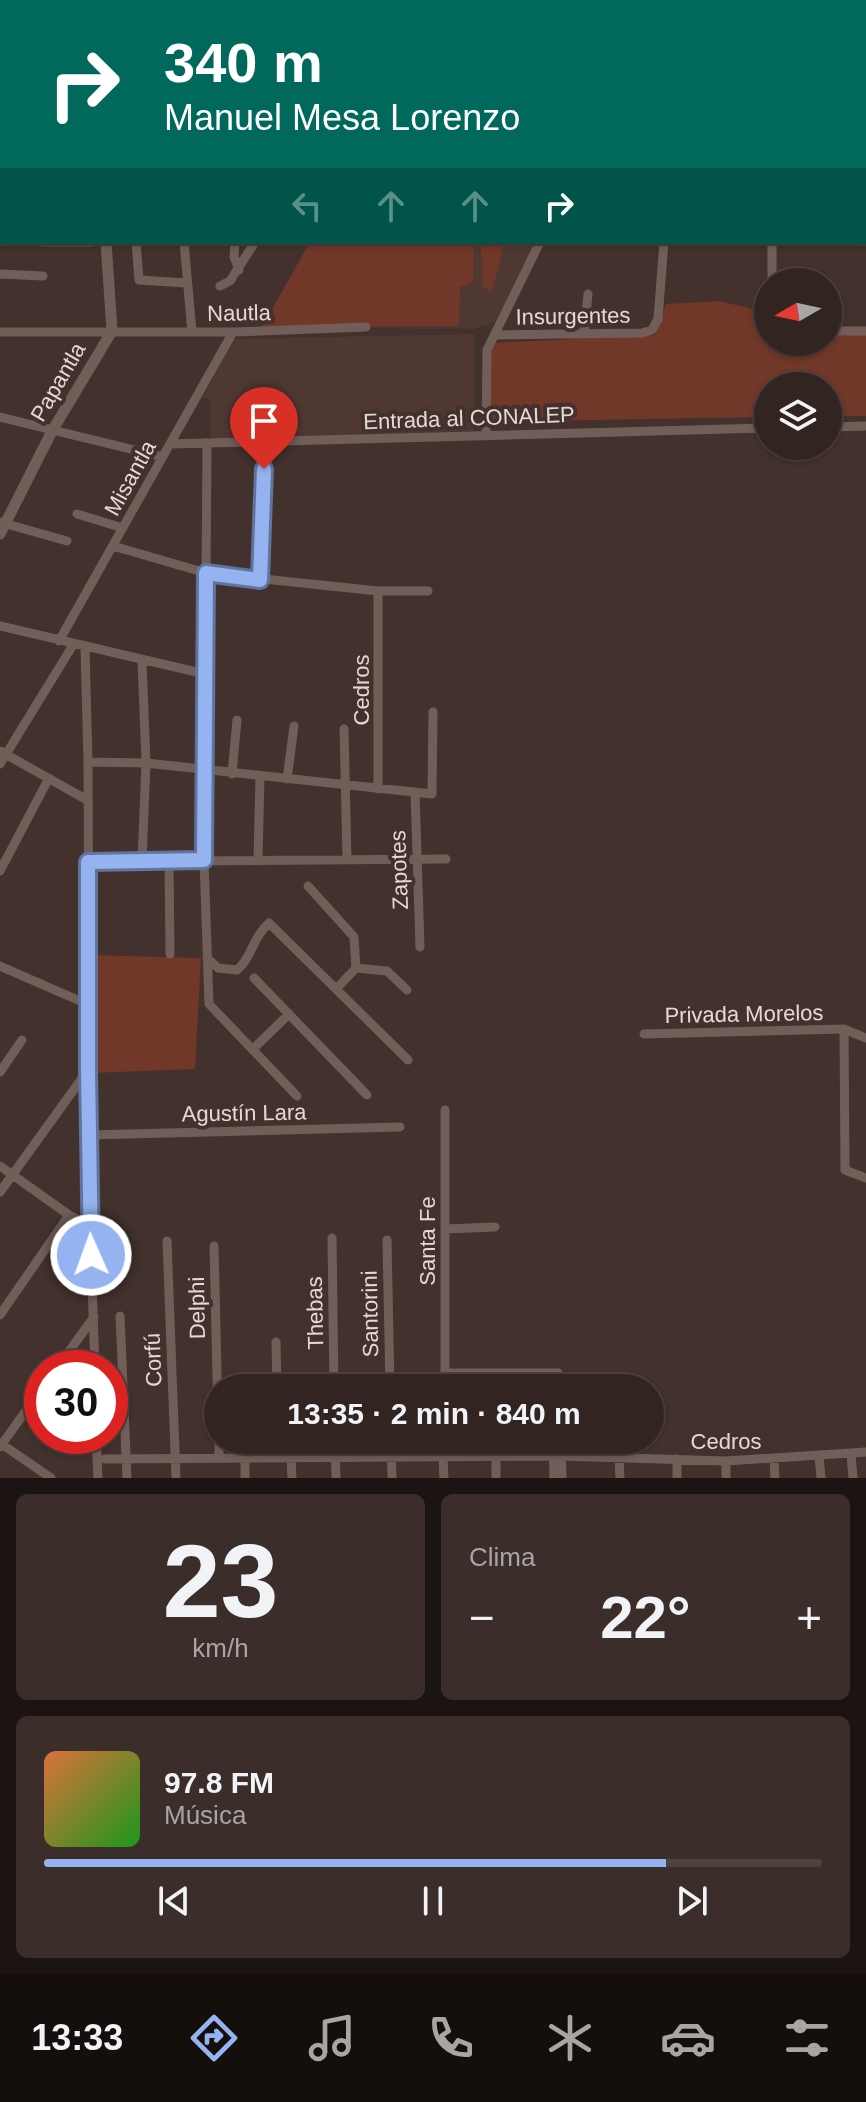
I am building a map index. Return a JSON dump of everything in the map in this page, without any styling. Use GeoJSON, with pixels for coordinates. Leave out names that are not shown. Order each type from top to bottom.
{"type":"FeatureCollection","features":[{"type":"Feature","properties":{"kind":"street","name":"Papantla"},"geometry":{"type":"LineString","coordinates":[[2,527],[52,431],[112,331],[106,244]]}},
{"type":"Feature","properties":{"kind":"street"},"geometry":{"type":"LineString","coordinates":[[136,244],[139,280],[186,283]]}},
{"type":"Feature","properties":{"kind":"street"},"geometry":{"type":"LineString","coordinates":[[184,244],[192,332]]}},
{"type":"Feature","properties":{"kind":"street"},"geometry":{"type":"LineString","coordinates":[[235,244],[234,257],[239,270]]}},
{"type":"Feature","properties":{"kind":"street"},"geometry":{"type":"LineString","coordinates":[[220,286],[230,281],[239,270],[254,244]]}},
{"type":"Feature","properties":{"kind":"street"},"geometry":{"type":"LineString","coordinates":[[486,436],[487,350],[539,244]]}},
{"type":"Feature","properties":{"kind":"street","name":"Insurgentes"},"geometry":{"type":"LineString","coordinates":[[494,335],[642,333],[652,330],[658,319],[664,244]]}},
{"type":"Feature","properties":{"kind":"street"},"geometry":{"type":"LineString","coordinates":[[772,244],[772,268]]}},
{"type":"Feature","properties":{"kind":"street"},"geometry":{"type":"LineString","coordinates":[[0,274],[43,276]]}},
{"type":"Feature","properties":{"kind":"street"},"geometry":{"type":"LineString","coordinates":[[584,334],[588,294]]}},
{"type":"Feature","properties":{"kind":"street","name":"Nautla"},"geometry":{"type":"LineString","coordinates":[[0,332],[233,332],[366,327]]}},
{"type":"Feature","properties":{"kind":"street"},"geometry":{"type":"LineString","coordinates":[[842,331],[866,331]]}},
{"type":"Feature","properties":{"kind":"street","name":"Misantla"},"geometry":{"type":"LineString","coordinates":[[59,641],[233,332]]}},
{"type":"Feature","properties":{"kind":"street"},"geometry":{"type":"LineString","coordinates":[[0,417],[163,457]]}},
{"type":"Feature","properties":{"kind":"street"},"geometry":{"type":"LineString","coordinates":[[842,427],[866,426]]}},
{"type":"Feature","properties":{"kind":"street","name":"Entrada al CONALEP"},"geometry":{"type":"LineString","coordinates":[[170,444],[754,428]]}},
{"type":"Feature","properties":{"kind":"street"},"geometry":{"type":"LineString","coordinates":[[260,580],[265,442]]}},
{"type":"Feature","properties":{"kind":"street"},"geometry":{"type":"LineString","coordinates":[[207,443],[204,860],[209,1004],[297,1096]]}},
{"type":"Feature","properties":{"kind":"street"},"geometry":{"type":"LineString","coordinates":[[77,514],[123,528]]}},
{"type":"Feature","properties":{"kind":"street"},"geometry":{"type":"LineString","coordinates":[[2,527],[67,541]]}},
{"type":"Feature","properties":{"kind":"street"},"geometry":{"type":"LineString","coordinates":[[113,546],[206,573],[378,591],[428,591]]}},
{"type":"Feature","properties":{"kind":"street","name":"Cedros"},"geometry":{"type":"LineString","coordinates":[[378,591],[378,789]]}},
{"type":"Feature","properties":{"kind":"street"},"geometry":{"type":"LineString","coordinates":[[0,626],[205,674]]}},
{"type":"Feature","properties":{"kind":"street"},"geometry":{"type":"LineString","coordinates":[[0,764],[3,753],[73,645]]}},
{"type":"Feature","properties":{"kind":"street"},"geometry":{"type":"LineString","coordinates":[[85,648],[90,1225],[95,1350]]}},
{"type":"Feature","properties":{"kind":"street"},"geometry":{"type":"LineString","coordinates":[[142,661],[146,763],[142,861]]}},
{"type":"Feature","properties":{"kind":"street"},"geometry":{"type":"LineString","coordinates":[[88,762],[146,763],[432,794],[433,712]]}},
{"type":"Feature","properties":{"kind":"street"},"geometry":{"type":"LineString","coordinates":[[232,774],[237,720]]}},
{"type":"Feature","properties":{"kind":"street"},"geometry":{"type":"LineString","coordinates":[[287,779],[294,726]]}},
{"type":"Feature","properties":{"kind":"street","name":"Cedros"},"geometry":{"type":"LineString","coordinates":[[344,729],[347,860]]}},
{"type":"Feature","properties":{"kind":"street"},"geometry":{"type":"LineString","coordinates":[[3,753],[87,800]]}},
{"type":"Feature","properties":{"kind":"street"},"geometry":{"type":"LineString","coordinates":[[258,860],[260,776]]}},
{"type":"Feature","properties":{"kind":"street"},"geometry":{"type":"LineString","coordinates":[[0,871],[3,859],[49,778]]}},
{"type":"Feature","properties":{"kind":"street","name":"Zapotes"},"geometry":{"type":"LineString","coordinates":[[415,792],[420,947]]}},
{"type":"Feature","properties":{"kind":"street"},"geometry":{"type":"LineString","coordinates":[[88,862],[446,859]]}},
{"type":"Feature","properties":{"kind":"street"},"geometry":{"type":"LineString","coordinates":[[169,861],[170,954]]}},
{"type":"Feature","properties":{"kind":"street"},"geometry":{"type":"LineString","coordinates":[[308,886],[354,937],[356,968],[336,989]]}},
{"type":"Feature","properties":{"kind":"street"},"geometry":{"type":"LineString","coordinates":[[207,958],[218,968],[237,970],[245,963],[257,933],[269,923],[408,1060]]}},
{"type":"Feature","properties":{"kind":"street"},"geometry":{"type":"LineString","coordinates":[[0,966],[87,1004]]}},
{"type":"Feature","properties":{"kind":"street"},"geometry":{"type":"LineString","coordinates":[[356,968],[387,971],[407,990]]}},
{"type":"Feature","properties":{"kind":"street"},"geometry":{"type":"LineString","coordinates":[[254,978],[367,1095]]}},
{"type":"Feature","properties":{"kind":"street"},"geometry":{"type":"LineString","coordinates":[[253,1049],[289,1014]]}},
{"type":"Feature","properties":{"kind":"street"},"geometry":{"type":"LineString","coordinates":[[866,1038],[844,1029],[845,1170],[866,1178]]}},
{"type":"Feature","properties":{"kind":"street","name":"Privada Morelos"},"geometry":{"type":"LineString","coordinates":[[644,1034],[844,1029]]}},
{"type":"Feature","properties":{"kind":"street"},"geometry":{"type":"LineString","coordinates":[[0,1072],[22,1040]]}},
{"type":"Feature","properties":{"kind":"street"},"geometry":{"type":"LineString","coordinates":[[0,1192],[88,1070]]}},
{"type":"Feature","properties":{"kind":"street","name":"Santa Fe"},"geometry":{"type":"LineString","coordinates":[[445,1110],[445,1373],[555,1373]]}},
{"type":"Feature","properties":{"kind":"street","name":"Agustín Lara"},"geometry":{"type":"LineString","coordinates":[[89,1135],[400,1127]]}},
{"type":"Feature","properties":{"kind":"street"},"geometry":{"type":"LineString","coordinates":[[0,1166],[69,1215],[90,1225]]}},
{"type":"Feature","properties":{"kind":"street"},"geometry":{"type":"LineString","coordinates":[[0,1315],[69,1215]]}},
{"type":"Feature","properties":{"kind":"street"},"geometry":{"type":"LineString","coordinates":[[445,1229],[495,1227]]}},
{"type":"Feature","properties":{"kind":"street","name":"Thebas"},"geometry":{"type":"LineString","coordinates":[[332,1238],[334,1374]]}},
{"type":"Feature","properties":{"kind":"street","name":"Santorini"},"geometry":{"type":"LineString","coordinates":[[387,1240],[390,1374]]}},
{"type":"Feature","properties":{"kind":"street","name":"Corfú"},"geometry":{"type":"LineString","coordinates":[[167,1241],[176,1478]]}},
{"type":"Feature","properties":{"kind":"street","name":"Delphi"},"geometry":{"type":"LineString","coordinates":[[214,1246],[217,1374]]}},
{"type":"Feature","properties":{"kind":"street"},"geometry":{"type":"LineString","coordinates":[[120,1316],[127,1478]]}},
{"type":"Feature","properties":{"kind":"street"},"geometry":{"type":"LineString","coordinates":[[70,1350],[94,1317]]}},
{"type":"Feature","properties":{"kind":"street"},"geometry":{"type":"LineString","coordinates":[[276,1342],[277,1374]]}},
{"type":"Feature","properties":{"kind":"street"},"geometry":{"type":"LineString","coordinates":[[24,1413],[1,1445],[51,1478]]}},
{"type":"Feature","properties":{"kind":"street","name":"Cedros"},"geometry":{"type":"LineString","coordinates":[[105,1459],[557,1456],[726,1461],[866,1452]]}},
{"type":"Feature","properties":{"kind":"street"},"geometry":{"type":"LineString","coordinates":[[97,1454],[98,1478]]}},
{"type":"Feature","properties":{"kind":"street"},"geometry":{"type":"LineString","coordinates":[[279,1454],[279,1458]]}},
{"type":"Feature","properties":{"kind":"street"},"geometry":{"type":"LineString","coordinates":[[392,1454],[392,1478]]}},
{"type":"Feature","properties":{"kind":"street"},"geometry":{"type":"LineString","coordinates":[[851,1454],[853,1478]]}},
{"type":"Feature","properties":{"kind":"street"},"geometry":{"type":"LineString","coordinates":[[496,1456],[496,1478]]}},
{"type":"Feature","properties":{"kind":"street"},"geometry":{"type":"LineString","coordinates":[[554,1478],[557,1456]]}},
{"type":"Feature","properties":{"kind":"street"},"geometry":{"type":"LineString","coordinates":[[557,1456],[562,1478]]}},
{"type":"Feature","properties":{"kind":"street"},"geometry":{"type":"LineString","coordinates":[[819,1456],[821,1478]]}},
{"type":"Feature","properties":{"kind":"street"},"geometry":{"type":"LineString","coordinates":[[335,1457],[336,1478]]}},
{"type":"Feature","properties":{"kind":"street"},"geometry":{"type":"LineString","coordinates":[[443,1457],[444,1478]]}},
{"type":"Feature","properties":{"kind":"street"},"geometry":{"type":"LineString","coordinates":[[245,1458],[245,1478]]}},
{"type":"Feature","properties":{"kind":"street"},"geometry":{"type":"LineString","coordinates":[[291,1458],[292,1478]]}},
{"type":"Feature","properties":{"kind":"street"},"geometry":{"type":"LineString","coordinates":[[619,1458],[620,1478]]}},
{"type":"Feature","properties":{"kind":"street"},"geometry":{"type":"LineString","coordinates":[[677,1459],[677,1478]]}},
{"type":"Feature","properties":{"kind":"street"},"geometry":{"type":"LineString","coordinates":[[774,1459],[775,1478]]}},
{"type":"Feature","properties":{"kind":"street"},"geometry":{"type":"LineString","coordinates":[[726,1461],[726,1478]]}},
{"type":"Feature","properties":{"kind":"shaded area"},"geometry":{"type":"Polygon","coordinates":[[[309,244],[535,244],[497,321],[473,329],[262,327],[309,244]]]}},
{"type":"Feature","properties":{"kind":"shaded area"},"geometry":{"type":"Polygon","coordinates":[[[309,244],[474,244],[473,283],[460,287],[459,326],[262,327],[309,244]]]}},
{"type":"Feature","properties":{"kind":"shaded area"},"geometry":{"type":"Polygon","coordinates":[[[481,244],[504,244],[492,292],[483,287],[481,244]]]}},
{"type":"Feature","properties":{"kind":"shaded area"},"geometry":{"type":"Polygon","coordinates":[[[719,301],[754,309],[754,356],[842,356],[842,335],[866,334],[866,416],[842,416],[842,372],[754,372],[754,417],[483,422],[491,343],[655,335],[666,304],[719,301]]]}},
{"type":"Feature","properties":{"kind":"shaded area"},"geometry":{"type":"Polygon","coordinates":[[[474,334],[474,431],[211,440],[211,399],[203,398],[233,339],[474,334]]]}},
{"type":"Feature","properties":{"kind":"shaded area"},"geometry":{"type":"Polygon","coordinates":[[[94,955],[201,958],[195,1069],[92,1073],[94,955]]]}},
{"type":"Feature","properties":{"kind":"route"},"geometry":{"type":"LineString","coordinates":[[91,1255],[88,862],[204,860],[206,573],[260,580],[264,469]]}}]}
